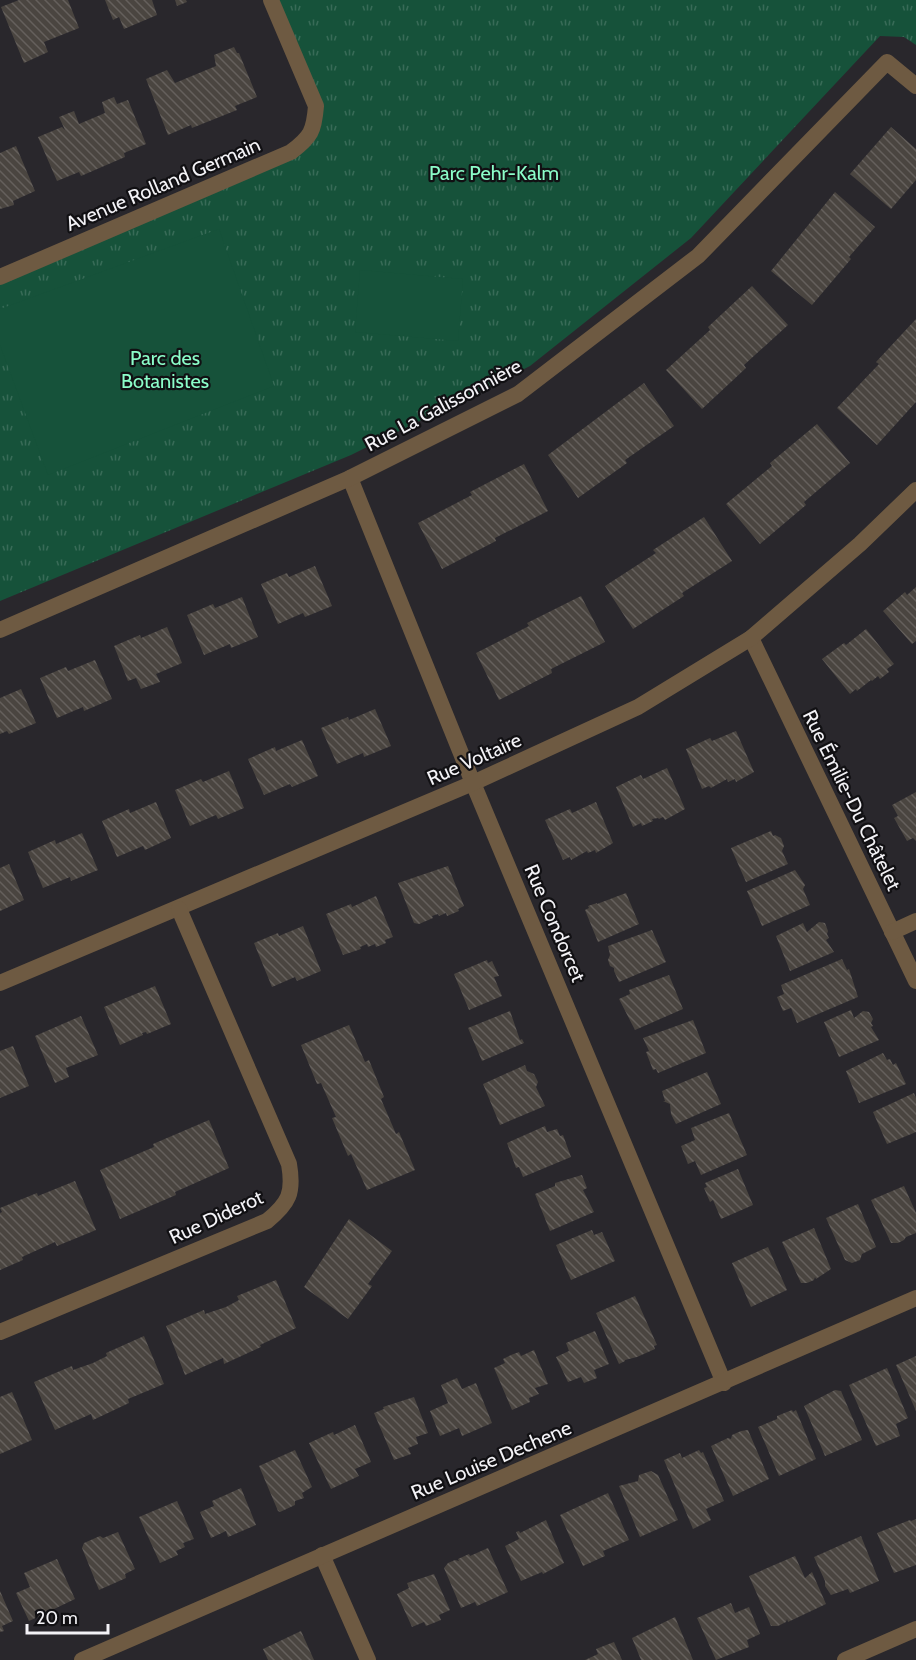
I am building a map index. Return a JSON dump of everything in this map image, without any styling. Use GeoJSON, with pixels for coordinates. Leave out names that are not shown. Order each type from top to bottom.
{"type":"FeatureCollection","features":[{"type":"Feature","properties":{"kind":"street","name":"Avenue Rolland Germain"},"geometry":{"type":"LineString","coordinates":[[0,277],[291,152],[310,136],[315,123],[316,106],[271,0]]}},
{"type":"Feature","properties":{"kind":"street","name":"Rue La Galissonnière"},"geometry":{"type":"LineString","coordinates":[[0,630],[350,478],[518,394],[698,256],[887,62],[916,86]]}},
{"type":"Feature","properties":{"kind":"street","name":"Rue Condorcet"},"geometry":{"type":"LineString","coordinates":[[350,478],[473,783],[724,1383]]}},
{"type":"Feature","properties":{"kind":"street","name":"Rue Voltaire"},"geometry":{"type":"LineString","coordinates":[[0,983],[473,783],[638,707],[751,638],[860,544],[916,490]]}},
{"type":"Feature","properties":{"kind":"street","name":"Rue Émilie-Du Châtelet"},"geometry":{"type":"LineString","coordinates":[[751,638],[916,981]]}},
{"type":"Feature","properties":{"kind":"street","name":"Rue Diderot"},"geometry":{"type":"LineString","coordinates":[[0,1332],[267,1221],[280,1210],[290,1194],[292,1179],[289,1164],[179,909]]}},
{"type":"Feature","properties":{"kind":"street"},"geometry":{"type":"LineString","coordinates":[[892,932],[916,921]]}},
{"type":"Feature","properties":{"kind":"street","name":"Rue Louise Dechene"},"geometry":{"type":"LineString","coordinates":[[82,1660],[916,1298]]}},
{"type":"Feature","properties":{"kind":"street"},"geometry":{"type":"LineString","coordinates":[[322,1555],[368,1660]]}},
{"type":"Feature","properties":{"kind":"street"},"geometry":{"type":"LineString","coordinates":[[845,1660],[916,1629]]}},
{"type":"Feature","properties":{"kind":"green space","name":"Parc Pehr-Kalm"},"geometry":{"type":"Polygon","coordinates":[[[271,0],[916,0],[916,45],[904,37],[880,36],[691,238],[530,366],[351,455],[0,601],[0,277],[291,152],[316,106],[271,0]]]}},
{"type":"Feature","properties":{"kind":"green space","name":"Parc des Botanistes"},"geometry":{"type":"Polygon","coordinates":[[[219,229],[274,386],[48,475],[0,345],[0,309],[219,229]]]}},
{"type":"Feature","properties":{"kind":"green space"},"geometry":{"type":"Polygon","coordinates":[[[360,270],[463,279],[458,341],[355,332],[360,270]]]}},
{"type":"Feature","properties":{"kind":"building"},"geometry":{"type":"Polygon","coordinates":[[[19,0],[68,0],[79,28],[44,42],[48,52],[24,63],[1,7],[19,0]]]}},
{"type":"Feature","properties":{"kind":"building"},"geometry":{"type":"Polygon","coordinates":[[[105,0],[152,0],[157,15],[124,29],[119,17],[113,20],[105,0]]]}},
{"type":"Feature","properties":{"kind":"building"},"geometry":{"type":"Polygon","coordinates":[[[175,0],[186,0],[187,2],[177,6],[175,0]]]}},
{"type":"Feature","properties":{"kind":"building"},"geometry":{"type":"Polygon","coordinates":[[[234,47],[239,53],[257,97],[235,106],[237,110],[168,135],[146,79],[167,70],[175,83],[216,66],[214,55],[234,47]]]}},
{"type":"Feature","properties":{"kind":"building"},"geometry":{"type":"Polygon","coordinates":[[[114,97],[117,104],[128,100],[146,144],[124,153],[125,157],[81,176],[79,172],[57,181],[38,137],[62,127],[65,130],[59,117],[74,111],[79,124],[105,113],[102,102],[114,97]]]}},
{"type":"Feature","properties":{"kind":"building"},"geometry":{"type":"Polygon","coordinates":[[[891,127],[916,149],[916,180],[891,209],[850,174],[891,127]]]}},
{"type":"Feature","properties":{"kind":"building"},"geometry":{"type":"Polygon","coordinates":[[[16,146],[35,191],[13,201],[14,205],[0,209],[0,153],[16,146]]]}},
{"type":"Feature","properties":{"kind":"building"},"geometry":{"type":"Polygon","coordinates":[[[835,192],[875,227],[812,305],[771,271],[835,192]]]}},
{"type":"Feature","properties":{"kind":"building"},"geometry":{"type":"Polygon","coordinates":[[[752,286],[788,325],[744,365],[746,368],[702,409],[666,370],[710,330],[708,327],[752,286]]]}},
{"type":"Feature","properties":{"kind":"building"},"geometry":{"type":"Polygon","coordinates":[[[916,319],[916,402],[877,445],[837,408],[879,364],[876,362],[916,319]]]}},
{"type":"Feature","properties":{"kind":"building"},"geometry":{"type":"Polygon","coordinates":[[[644,383],[674,426],[625,460],[627,463],[578,498],[548,455],[644,383]]]}},
{"type":"Feature","properties":{"kind":"building"},"geometry":{"type":"Polygon","coordinates":[[[817,424],[850,463],[760,544],[726,504],[772,466],[770,463],[817,424]]]}},
{"type":"Feature","properties":{"kind":"building"},"geometry":{"type":"Polygon","coordinates":[[[524,464],[548,511],[442,569],[418,523],[524,464]]]}},
{"type":"Feature","properties":{"kind":"building"},"geometry":{"type":"Polygon","coordinates":[[[704,517],[732,561],[682,593],[684,596],[633,629],[605,586],[656,553],[653,550],[704,517]]]}},
{"type":"Feature","properties":{"kind":"building"},"geometry":{"type":"Polygon","coordinates":[[[315,566],[332,606],[305,617],[303,613],[278,624],[261,584],[287,573],[289,577],[315,566]]]}},
{"type":"Feature","properties":{"kind":"building"},"geometry":{"type":"Polygon","coordinates":[[[916,587],[916,641],[912,644],[883,611],[905,592],[907,595],[916,587]]]}},
{"type":"Feature","properties":{"kind":"building"},"geometry":{"type":"Polygon","coordinates":[[[581,596],[605,642],[551,669],[552,673],[499,700],[476,653],[529,626],[527,623],[581,596]]]}},
{"type":"Feature","properties":{"kind":"building"},"geometry":{"type":"Polygon","coordinates":[[[242,597],[258,637],[231,648],[230,644],[204,655],[187,615],[213,604],[215,608],[242,597]]]}},
{"type":"Feature","properties":{"kind":"building"},"geometry":{"type":"Polygon","coordinates":[[[167,627],[182,663],[156,674],[160,682],[141,689],[136,678],[128,681],[114,646],[167,627]]]}},
{"type":"Feature","properties":{"kind":"building"},"geometry":{"type":"Polygon","coordinates":[[[866,629],[894,664],[887,669],[889,672],[880,679],[878,676],[850,694],[822,659],[844,643],[846,645],[866,629]]]}},
{"type":"Feature","properties":{"kind":"building"},"geometry":{"type":"Polygon","coordinates":[[[95,660],[112,699],[84,711],[83,707],[57,718],[40,678],[66,667],[68,671],[95,660]]]}},
{"type":"Feature","properties":{"kind":"building"},"geometry":{"type":"Polygon","coordinates":[[[21,689],[36,723],[9,734],[7,731],[0,734],[0,698],[21,689]]]}},
{"type":"Feature","properties":{"kind":"building"},"geometry":{"type":"Polygon","coordinates":[[[375,709],[391,746],[364,757],[363,753],[337,764],[321,728],[375,709]]]}},
{"type":"Feature","properties":{"kind":"building"},"geometry":{"type":"Polygon","coordinates":[[[736,731],[754,772],[736,782],[735,779],[728,782],[727,779],[711,788],[709,786],[702,789],[686,749],[710,738],[712,741],[736,731]]]}},
{"type":"Feature","properties":{"kind":"building"},"geometry":{"type":"Polygon","coordinates":[[[302,740],[318,776],[264,795],[248,759],[275,747],[276,751],[302,740]]]}},
{"type":"Feature","properties":{"kind":"building"},"geometry":{"type":"Polygon","coordinates":[[[667,768],[685,809],[665,820],[663,817],[652,819],[653,821],[642,826],[641,823],[633,827],[616,787],[641,775],[643,779],[667,768]]]}},
{"type":"Feature","properties":{"kind":"building"},"geometry":{"type":"Polygon","coordinates":[[[229,771],[244,808],[218,819],[216,815],[190,826],[175,790],[229,771]]]}},
{"type":"Feature","properties":{"kind":"building"},"geometry":{"type":"Polygon","coordinates":[[[916,792],[916,841],[913,838],[907,841],[894,818],[898,816],[892,805],[916,792]]]}},
{"type":"Feature","properties":{"kind":"building"},"geometry":{"type":"Polygon","coordinates":[[[156,802],[171,838],[145,850],[143,846],[117,857],[102,821],[129,809],[130,813],[156,802]]]}},
{"type":"Feature","properties":{"kind":"building"},"geometry":{"type":"Polygon","coordinates":[[[596,802],[613,843],[596,853],[595,850],[588,853],[587,851],[571,860],[570,857],[563,860],[545,820],[570,809],[572,813],[596,802]]]}},
{"type":"Feature","properties":{"kind":"building"},"geometry":{"type":"Polygon","coordinates":[[[771,831],[773,836],[781,838],[784,846],[782,851],[788,864],[746,882],[731,848],[771,831]]]}},
{"type":"Feature","properties":{"kind":"building"},"geometry":{"type":"Polygon","coordinates":[[[82,833],[98,870],[71,881],[70,877],[43,888],[28,852],[55,840],[56,844],[82,833]]]}},
{"type":"Feature","properties":{"kind":"building"},"geometry":{"type":"Polygon","coordinates":[[[9,864],[24,900],[0,911],[0,868],[9,864]]]}},
{"type":"Feature","properties":{"kind":"building"},"geometry":{"type":"Polygon","coordinates":[[[448,866],[464,906],[447,916],[446,913],[439,916],[438,914],[419,924],[414,923],[398,883],[448,866]]]}},
{"type":"Feature","properties":{"kind":"building"},"geometry":{"type":"Polygon","coordinates":[[[795,870],[805,885],[803,889],[810,905],[762,926],[747,891],[795,870]]]}},
{"type":"Feature","properties":{"kind":"building"},"geometry":{"type":"Polygon","coordinates":[[[626,893],[639,924],[598,942],[585,910],[589,908],[588,906],[626,893]]]}},
{"type":"Feature","properties":{"kind":"building"},"geometry":{"type":"Polygon","coordinates":[[[376,896],[393,937],[376,947],[375,944],[368,947],[367,944],[360,947],[361,949],[343,955],[326,914],[351,904],[352,907],[376,896]]]}},
{"type":"Feature","properties":{"kind":"building"},"geometry":{"type":"Polygon","coordinates":[[[819,922],[825,923],[829,938],[826,940],[834,952],[790,971],[776,936],[803,923],[807,932],[819,922]]]}},
{"type":"Feature","properties":{"kind":"building"},"geometry":{"type":"Polygon","coordinates":[[[303,926],[321,971],[297,981],[295,977],[272,987],[254,943],[303,926]]]}},
{"type":"Feature","properties":{"kind":"building"},"geometry":{"type":"Polygon","coordinates":[[[652,930],[666,962],[619,982],[608,960],[610,955],[608,946],[652,930]]]}},
{"type":"Feature","properties":{"kind":"building"},"geometry":{"type":"Polygon","coordinates":[[[842,959],[847,970],[849,969],[858,997],[797,1023],[791,1008],[783,1011],[777,997],[784,994],[781,985],[842,959]]]}},
{"type":"Feature","properties":{"kind":"building"},"geometry":{"type":"Polygon","coordinates":[[[487,960],[488,963],[492,961],[499,976],[494,977],[502,996],[469,1010],[454,974],[487,960]]]}},
{"type":"Feature","properties":{"kind":"building"},"geometry":{"type":"Polygon","coordinates":[[[669,975],[683,1009],[635,1030],[619,999],[630,994],[629,990],[669,975]]]}},
{"type":"Feature","properties":{"kind":"building"},"geometry":{"type":"Polygon","coordinates":[[[155,986],[171,1024],[147,1034],[142,1033],[143,1035],[120,1045],[104,1007],[155,986]]]}},
{"type":"Feature","properties":{"kind":"building"},"geometry":{"type":"Polygon","coordinates":[[[851,1010],[854,1018],[863,1011],[869,1012],[873,1019],[871,1027],[879,1040],[839,1057],[824,1022],[851,1010]]]}},
{"type":"Feature","properties":{"kind":"building"},"geometry":{"type":"Polygon","coordinates":[[[510,1011],[520,1040],[522,1039],[524,1043],[482,1061],[468,1028],[510,1011]]]}},
{"type":"Feature","properties":{"kind":"building"},"geometry":{"type":"Polygon","coordinates":[[[81,1016],[98,1055],[66,1068],[69,1077],[55,1083],[35,1036],[81,1016]]]}},
{"type":"Feature","properties":{"kind":"building"},"geometry":{"type":"Polygon","coordinates":[[[693,1020],[706,1053],[658,1073],[656,1069],[653,1070],[646,1052],[649,1051],[643,1038],[693,1020]]]}},
{"type":"Feature","properties":{"kind":"building"},"geometry":{"type":"Polygon","coordinates":[[[349,1025],[365,1062],[369,1060],[384,1097],[381,1099],[396,1134],[399,1132],[415,1170],[367,1190],[351,1154],[348,1156],[332,1118],[336,1117],[321,1083],[317,1084],[301,1045],[349,1025]]]}},
{"type":"Feature","properties":{"kind":"building"},"geometry":{"type":"Polygon","coordinates":[[[13,1046],[29,1086],[0,1098],[0,1051],[13,1046]]]}},
{"type":"Feature","properties":{"kind":"building"},"geometry":{"type":"Polygon","coordinates":[[[883,1053],[893,1065],[896,1063],[906,1084],[859,1103],[846,1071],[883,1053]]]}},
{"type":"Feature","properties":{"kind":"building"},"geometry":{"type":"Polygon","coordinates":[[[525,1065],[527,1071],[534,1074],[538,1082],[536,1087],[545,1106],[500,1125],[483,1084],[525,1065]]]}},
{"type":"Feature","properties":{"kind":"building"},"geometry":{"type":"Polygon","coordinates":[[[707,1072],[721,1104],[676,1124],[671,1114],[670,1104],[663,1101],[665,1101],[662,1091],[707,1072]]]}},
{"type":"Feature","properties":{"kind":"building"},"geometry":{"type":"Polygon","coordinates":[[[914,1093],[916,1132],[887,1144],[873,1112],[914,1093]]]}},
{"type":"Feature","properties":{"kind":"building"},"geometry":{"type":"Polygon","coordinates":[[[729,1113],[747,1155],[701,1175],[695,1161],[688,1164],[681,1146],[695,1140],[691,1128],[729,1113]]]}},
{"type":"Feature","properties":{"kind":"building"},"geometry":{"type":"Polygon","coordinates":[[[209,1120],[229,1168],[175,1192],[176,1195],[120,1219],[100,1170],[209,1120]]]}},
{"type":"Feature","properties":{"kind":"building"},"geometry":{"type":"Polygon","coordinates":[[[545,1126],[547,1132],[557,1129],[560,1136],[563,1135],[571,1157],[523,1177],[519,1167],[516,1168],[507,1143],[545,1126]]]}},
{"type":"Feature","properties":{"kind":"building"},"geometry":{"type":"Polygon","coordinates":[[[738,1169],[753,1205],[721,1219],[713,1200],[710,1202],[704,1188],[707,1187],[705,1183],[738,1169]]]}},
{"type":"Feature","properties":{"kind":"building"},"geometry":{"type":"Polygon","coordinates":[[[582,1175],[587,1188],[583,1190],[594,1212],[550,1231],[535,1194],[555,1186],[555,1183],[582,1175]]]}},
{"type":"Feature","properties":{"kind":"building"},"geometry":{"type":"Polygon","coordinates":[[[75,1181],[96,1230],[57,1246],[55,1242],[0,1270],[0,1213],[2,1212],[0,1208],[75,1181]]]}},
{"type":"Feature","properties":{"kind":"building"},"geometry":{"type":"Polygon","coordinates":[[[904,1186],[916,1213],[916,1233],[898,1243],[891,1243],[871,1200],[904,1186]]]}},
{"type":"Feature","properties":{"kind":"building"},"geometry":{"type":"Polygon","coordinates":[[[858,1204],[876,1247],[862,1254],[860,1260],[852,1263],[845,1260],[826,1218],[858,1204]]]}},
{"type":"Feature","properties":{"kind":"building"},"geometry":{"type":"Polygon","coordinates":[[[349,1219],[392,1251],[368,1284],[372,1286],[348,1319],[304,1287],[349,1219]]]}},
{"type":"Feature","properties":{"kind":"building"},"geometry":{"type":"Polygon","coordinates":[[[814,1228],[831,1269],[816,1279],[815,1277],[814,1280],[801,1283],[782,1242],[814,1228]]]}},
{"type":"Feature","properties":{"kind":"building"},"geometry":{"type":"Polygon","coordinates":[[[592,1230],[594,1235],[602,1232],[615,1261],[571,1280],[556,1245],[592,1230]]]}},
{"type":"Feature","properties":{"kind":"building"},"geometry":{"type":"Polygon","coordinates":[[[768,1247],[787,1290],[751,1307],[732,1263],[768,1247]]]}},
{"type":"Feature","properties":{"kind":"building"},"geometry":{"type":"Polygon","coordinates":[[[276,1280],[296,1328],[224,1364],[223,1358],[185,1375],[166,1326],[204,1310],[205,1314],[226,1307],[239,1300],[237,1296],[276,1280]]]}},
{"type":"Feature","properties":{"kind":"building"},"geometry":{"type":"Polygon","coordinates":[[[635,1296],[657,1345],[654,1346],[655,1349],[619,1364],[596,1313],[635,1296]]]}},
{"type":"Feature","properties":{"kind":"building"},"geometry":{"type":"Polygon","coordinates":[[[595,1331],[609,1364],[594,1370],[597,1378],[584,1383],[581,1377],[568,1382],[556,1357],[569,1351],[566,1343],[595,1331]]]}},
{"type":"Feature","properties":{"kind":"building"},"geometry":{"type":"Polygon","coordinates":[[[144,1336],[164,1384],[128,1399],[129,1403],[93,1420],[91,1414],[55,1430],[34,1382],[72,1366],[73,1370],[93,1363],[107,1356],[106,1353],[144,1336]]]}},
{"type":"Feature","properties":{"kind":"building"},"geometry":{"type":"Polygon","coordinates":[[[534,1350],[548,1384],[535,1388],[539,1394],[529,1398],[530,1402],[512,1410],[494,1368],[505,1363],[503,1359],[511,1355],[519,1352],[521,1356],[534,1350]]]}},
{"type":"Feature","properties":{"kind":"building"},"geometry":{"type":"Polygon","coordinates":[[[916,1356],[916,1411],[896,1365],[916,1356]]]}},
{"type":"Feature","properties":{"kind":"building"},"geometry":{"type":"Polygon","coordinates":[[[887,1368],[908,1418],[896,1424],[900,1436],[876,1446],[849,1385],[887,1368]]]}},
{"type":"Feature","properties":{"kind":"building"},"geometry":{"type":"Polygon","coordinates":[[[457,1378],[462,1389],[476,1383],[492,1423],[462,1436],[459,1428],[440,1436],[430,1411],[448,1403],[441,1385],[457,1378]]]}},
{"type":"Feature","properties":{"kind":"building"},"geometry":{"type":"Polygon","coordinates":[[[835,1390],[841,1391],[862,1440],[825,1456],[804,1406],[835,1390]]]}},
{"type":"Feature","properties":{"kind":"building"},"geometry":{"type":"Polygon","coordinates":[[[12,1392],[32,1440],[0,1454],[0,1397],[12,1392]]]}},
{"type":"Feature","properties":{"kind":"building"},"geometry":{"type":"Polygon","coordinates":[[[414,1397],[428,1433],[416,1437],[418,1444],[408,1448],[411,1454],[394,1460],[374,1413],[384,1409],[383,1407],[414,1397]]]}},
{"type":"Feature","properties":{"kind":"building"},"geometry":{"type":"Polygon","coordinates":[[[792,1410],[793,1412],[796,1410],[816,1459],[779,1476],[758,1427],[792,1410]]]}},
{"type":"Feature","properties":{"kind":"building"},"geometry":{"type":"Polygon","coordinates":[[[355,1425],[371,1462],[355,1469],[359,1476],[331,1489],[309,1443],[355,1425]]]}},
{"type":"Feature","properties":{"kind":"building"},"geometry":{"type":"Polygon","coordinates":[[[748,1430],[769,1479],[733,1496],[711,1446],[728,1438],[731,1439],[732,1435],[741,1431],[748,1430]]]}},
{"type":"Feature","properties":{"kind":"building"},"geometry":{"type":"Polygon","coordinates":[[[295,1450],[312,1487],[302,1493],[304,1498],[295,1501],[295,1505],[280,1512],[259,1466],[295,1450]]]}},
{"type":"Feature","properties":{"kind":"building"},"geometry":{"type":"Polygon","coordinates":[[[699,1450],[703,1452],[724,1501],[706,1509],[711,1520],[693,1529],[664,1460],[680,1453],[682,1458],[699,1450]]]}},
{"type":"Feature","properties":{"kind":"building"},"geometry":{"type":"Polygon","coordinates":[[[651,1471],[658,1475],[678,1520],[640,1537],[619,1486],[638,1481],[639,1475],[651,1471]]]}},
{"type":"Feature","properties":{"kind":"building"},"geometry":{"type":"Polygon","coordinates":[[[241,1488],[256,1525],[228,1537],[226,1531],[211,1538],[200,1512],[214,1506],[212,1501],[241,1488]]]}},
{"type":"Feature","properties":{"kind":"building"},"geometry":{"type":"Polygon","coordinates":[[[608,1493],[629,1540],[603,1551],[605,1556],[583,1566],[560,1515],[608,1493]]]}},
{"type":"Feature","properties":{"kind":"building"},"geometry":{"type":"Polygon","coordinates":[[[177,1501],[194,1539],[183,1543],[185,1547],[176,1551],[178,1555],[160,1563],[139,1517],[177,1501]]]}},
{"type":"Feature","properties":{"kind":"building"},"geometry":{"type":"Polygon","coordinates":[[[916,1519],[916,1565],[894,1573],[877,1533],[916,1519]]]}},
{"type":"Feature","properties":{"kind":"building"},"geometry":{"type":"Polygon","coordinates":[[[546,1520],[564,1563],[543,1574],[542,1572],[521,1581],[505,1546],[519,1539],[516,1532],[520,1533],[546,1520]]]}},
{"type":"Feature","properties":{"kind":"building"},"geometry":{"type":"Polygon","coordinates":[[[118,1532],[135,1569],[125,1574],[126,1578],[99,1590],[82,1548],[84,1543],[118,1532]]]}},
{"type":"Feature","properties":{"kind":"building"},"geometry":{"type":"Polygon","coordinates":[[[861,1536],[879,1581],[850,1593],[848,1589],[831,1595],[825,1586],[814,1557],[861,1536]]]}},
{"type":"Feature","properties":{"kind":"building"},"geometry":{"type":"Polygon","coordinates":[[[488,1548],[508,1592],[477,1606],[475,1602],[461,1608],[444,1568],[448,1563],[459,1561],[458,1559],[469,1554],[470,1556],[488,1548]]]}},
{"type":"Feature","properties":{"kind":"building"},"geometry":{"type":"Polygon","coordinates":[[[795,1556],[805,1578],[812,1572],[826,1604],[788,1622],[787,1619],[778,1626],[771,1626],[749,1576],[795,1556]]]}},
{"type":"Feature","properties":{"kind":"building"},"geometry":{"type":"Polygon","coordinates":[[[57,1559],[75,1599],[29,1621],[16,1593],[30,1587],[24,1573],[57,1559]]]}},
{"type":"Feature","properties":{"kind":"building"},"geometry":{"type":"Polygon","coordinates":[[[434,1574],[450,1610],[439,1615],[441,1620],[426,1626],[424,1622],[412,1627],[397,1594],[409,1588],[407,1583],[434,1574]]]}},
{"type":"Feature","properties":{"kind":"building"},"geometry":{"type":"Polygon","coordinates":[[[0,1591],[13,1621],[2,1626],[4,1631],[0,1632],[0,1591]]]}},
{"type":"Feature","properties":{"kind":"building"},"geometry":{"type":"Polygon","coordinates":[[[731,1603],[735,1613],[749,1607],[760,1634],[747,1640],[749,1647],[716,1660],[697,1618],[731,1603]]]}},
{"type":"Feature","properties":{"kind":"building"},"geometry":{"type":"Polygon","coordinates":[[[675,1617],[693,1660],[641,1660],[632,1638],[675,1617]]]}},
{"type":"Feature","properties":{"kind":"building"},"geometry":{"type":"Polygon","coordinates":[[[301,1631],[314,1660],[268,1660],[263,1649],[301,1631]]]}},
{"type":"Feature","properties":{"kind":"building"},"geometry":{"type":"Polygon","coordinates":[[[614,1642],[622,1660],[585,1660],[598,1654],[596,1649],[614,1642]]]}}]}
